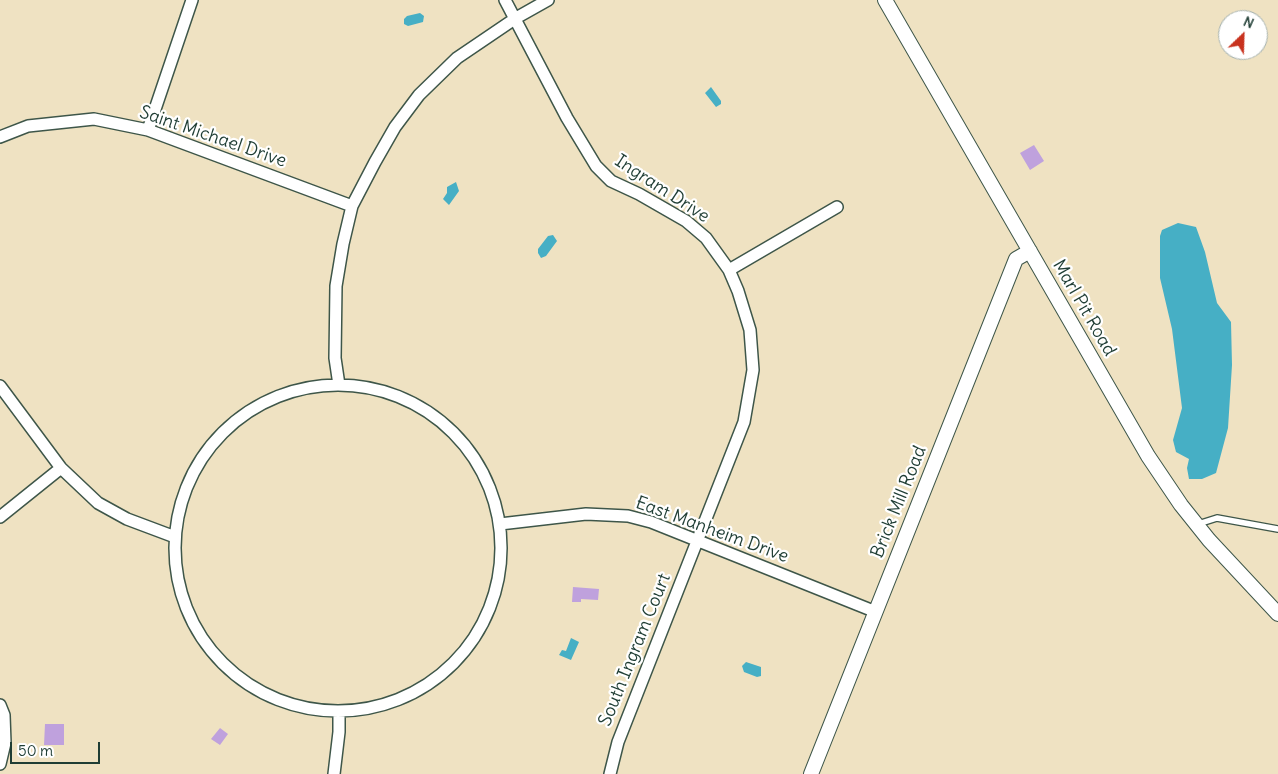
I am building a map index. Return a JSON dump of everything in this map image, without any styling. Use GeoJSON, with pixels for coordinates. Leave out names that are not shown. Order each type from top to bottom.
{"type":"FeatureCollection","features":[{"type":"Feature","properties":{"kind":"street"},"geometry":{"type":"LineString","coordinates":[[148,130],[192,0]]}},
{"type":"Feature","properties":{"kind":"street","name":"Ingram Drive"},"geometry":{"type":"LineString","coordinates":[[505,0],[567,118],[596,166],[611,181],[639,194],[686,221],[706,238],[729,270],[738,291],[750,330],[753,360],[751,389],[740,431],[697,541]]}},
{"type":"Feature","properties":{"kind":"street"},"geometry":{"type":"LineString","coordinates":[[339,385],[335,358],[336,286],[343,244],[352,206],[379,155],[420,95],[457,58],[516,18],[548,0]]}},
{"type":"Feature","properties":{"kind":"street","name":"Marl Pit Road"},"geometry":{"type":"LineString","coordinates":[[885,0],[1131,428],[1196,524],[1278,614]]}},
{"type":"Feature","properties":{"kind":"street","name":"Saint Michael Drive"},"geometry":{"type":"LineString","coordinates":[[0,137],[28,126],[94,119],[148,130],[352,206]]}},
{"type":"Feature","properties":{"kind":"street"},"geometry":{"type":"LineString","coordinates":[[729,270],[837,207]]}},
{"type":"Feature","properties":{"kind":"street","name":"Brick Mill Road"},"geometry":{"type":"LineString","coordinates":[[811,774],[1016,259],[1030,251]]}},
{"type":"Feature","properties":{"kind":"street"},"geometry":{"type":"LineString","coordinates":[[339,385],[372,388],[403,398],[432,415],[457,436],[477,462],[491,492],[500,524],[501,552],[496,588],[491,606],[478,631],[462,654],[442,673],[411,693],[394,701],[367,708],[339,711],[309,708],[281,700],[254,687],[223,662],[210,648],[194,623],[182,596],[176,567],[175,537],[180,507],[190,478],[206,451],[227,428],[251,410],[279,396],[308,387],[339,385]]}},
{"type":"Feature","properties":{"kind":"street"},"geometry":{"type":"LineString","coordinates":[[0,386],[61,468],[98,503],[126,519],[175,537]]}},
{"type":"Feature","properties":{"kind":"street"},"geometry":{"type":"LineString","coordinates":[[0,517],[61,468]]}},
{"type":"Feature","properties":{"kind":"street","name":"East Manheim Drive"},"geometry":{"type":"LineString","coordinates":[[500,524],[586,514],[614,514],[651,522],[876,612]]}},
{"type":"Feature","properties":{"kind":"street","name":"South Ingram Court"},"geometry":{"type":"LineString","coordinates":[[610,774],[618,742],[697,541]]}},
{"type":"Feature","properties":{"kind":"street"},"geometry":{"type":"LineString","coordinates":[[0,705],[4,714],[5,743],[0,764]]}},
{"type":"Feature","properties":{"kind":"street"},"geometry":{"type":"LineString","coordinates":[[334,774],[339,732],[339,711]]}},
{"type":"Feature","properties":{"kind":"lane"},"geometry":{"type":"LineString","coordinates":[[1196,524],[1217,518],[1278,529]]}},
{"type":"Feature","properties":{"kind":"water"},"geometry":{"type":"Polygon","coordinates":[[[420,13],[424,16],[423,22],[408,26],[404,24],[404,19],[407,16],[420,13]]]}},
{"type":"Feature","properties":{"kind":"water"},"geometry":{"type":"Polygon","coordinates":[[[711,87],[721,101],[721,104],[716,107],[705,93],[711,87]]]}},
{"type":"Feature","properties":{"kind":"water"},"geometry":{"type":"Polygon","coordinates":[[[456,182],[459,191],[449,205],[443,199],[447,193],[447,187],[456,182]]]}},
{"type":"Feature","properties":{"kind":"water"},"geometry":{"type":"Polygon","coordinates":[[[1178,223],[1196,227],[1205,252],[1217,303],[1231,322],[1232,365],[1228,428],[1216,473],[1202,479],[1189,479],[1187,468],[1189,459],[1176,452],[1173,440],[1182,408],[1172,329],[1160,278],[1160,236],[1162,230],[1178,223]]]}},
{"type":"Feature","properties":{"kind":"water"},"geometry":{"type":"Polygon","coordinates":[[[553,235],[557,241],[546,256],[541,258],[538,249],[548,236],[553,235]]]}},
{"type":"Feature","properties":{"kind":"water"},"geometry":{"type":"Polygon","coordinates":[[[571,638],[579,642],[571,660],[559,655],[562,650],[566,651],[571,638]]]}},
{"type":"Feature","properties":{"kind":"water"},"geometry":{"type":"Polygon","coordinates":[[[746,662],[761,667],[761,676],[757,677],[744,672],[742,666],[746,662]]]}},
{"type":"Feature","properties":{"kind":"building"},"geometry":{"type":"Polygon","coordinates":[[[1034,145],[1044,161],[1030,170],[1020,153],[1034,145]]]}},
{"type":"Feature","properties":{"kind":"building"},"geometry":{"type":"Polygon","coordinates":[[[573,587],[599,589],[598,600],[581,599],[581,602],[572,602],[573,587]]]}},
{"type":"Feature","properties":{"kind":"building"},"geometry":{"type":"Polygon","coordinates":[[[45,724],[64,724],[64,745],[44,745],[45,724]]]}},
{"type":"Feature","properties":{"kind":"building"},"geometry":{"type":"Polygon","coordinates":[[[220,728],[228,734],[220,745],[211,739],[220,728]]]}}]}
